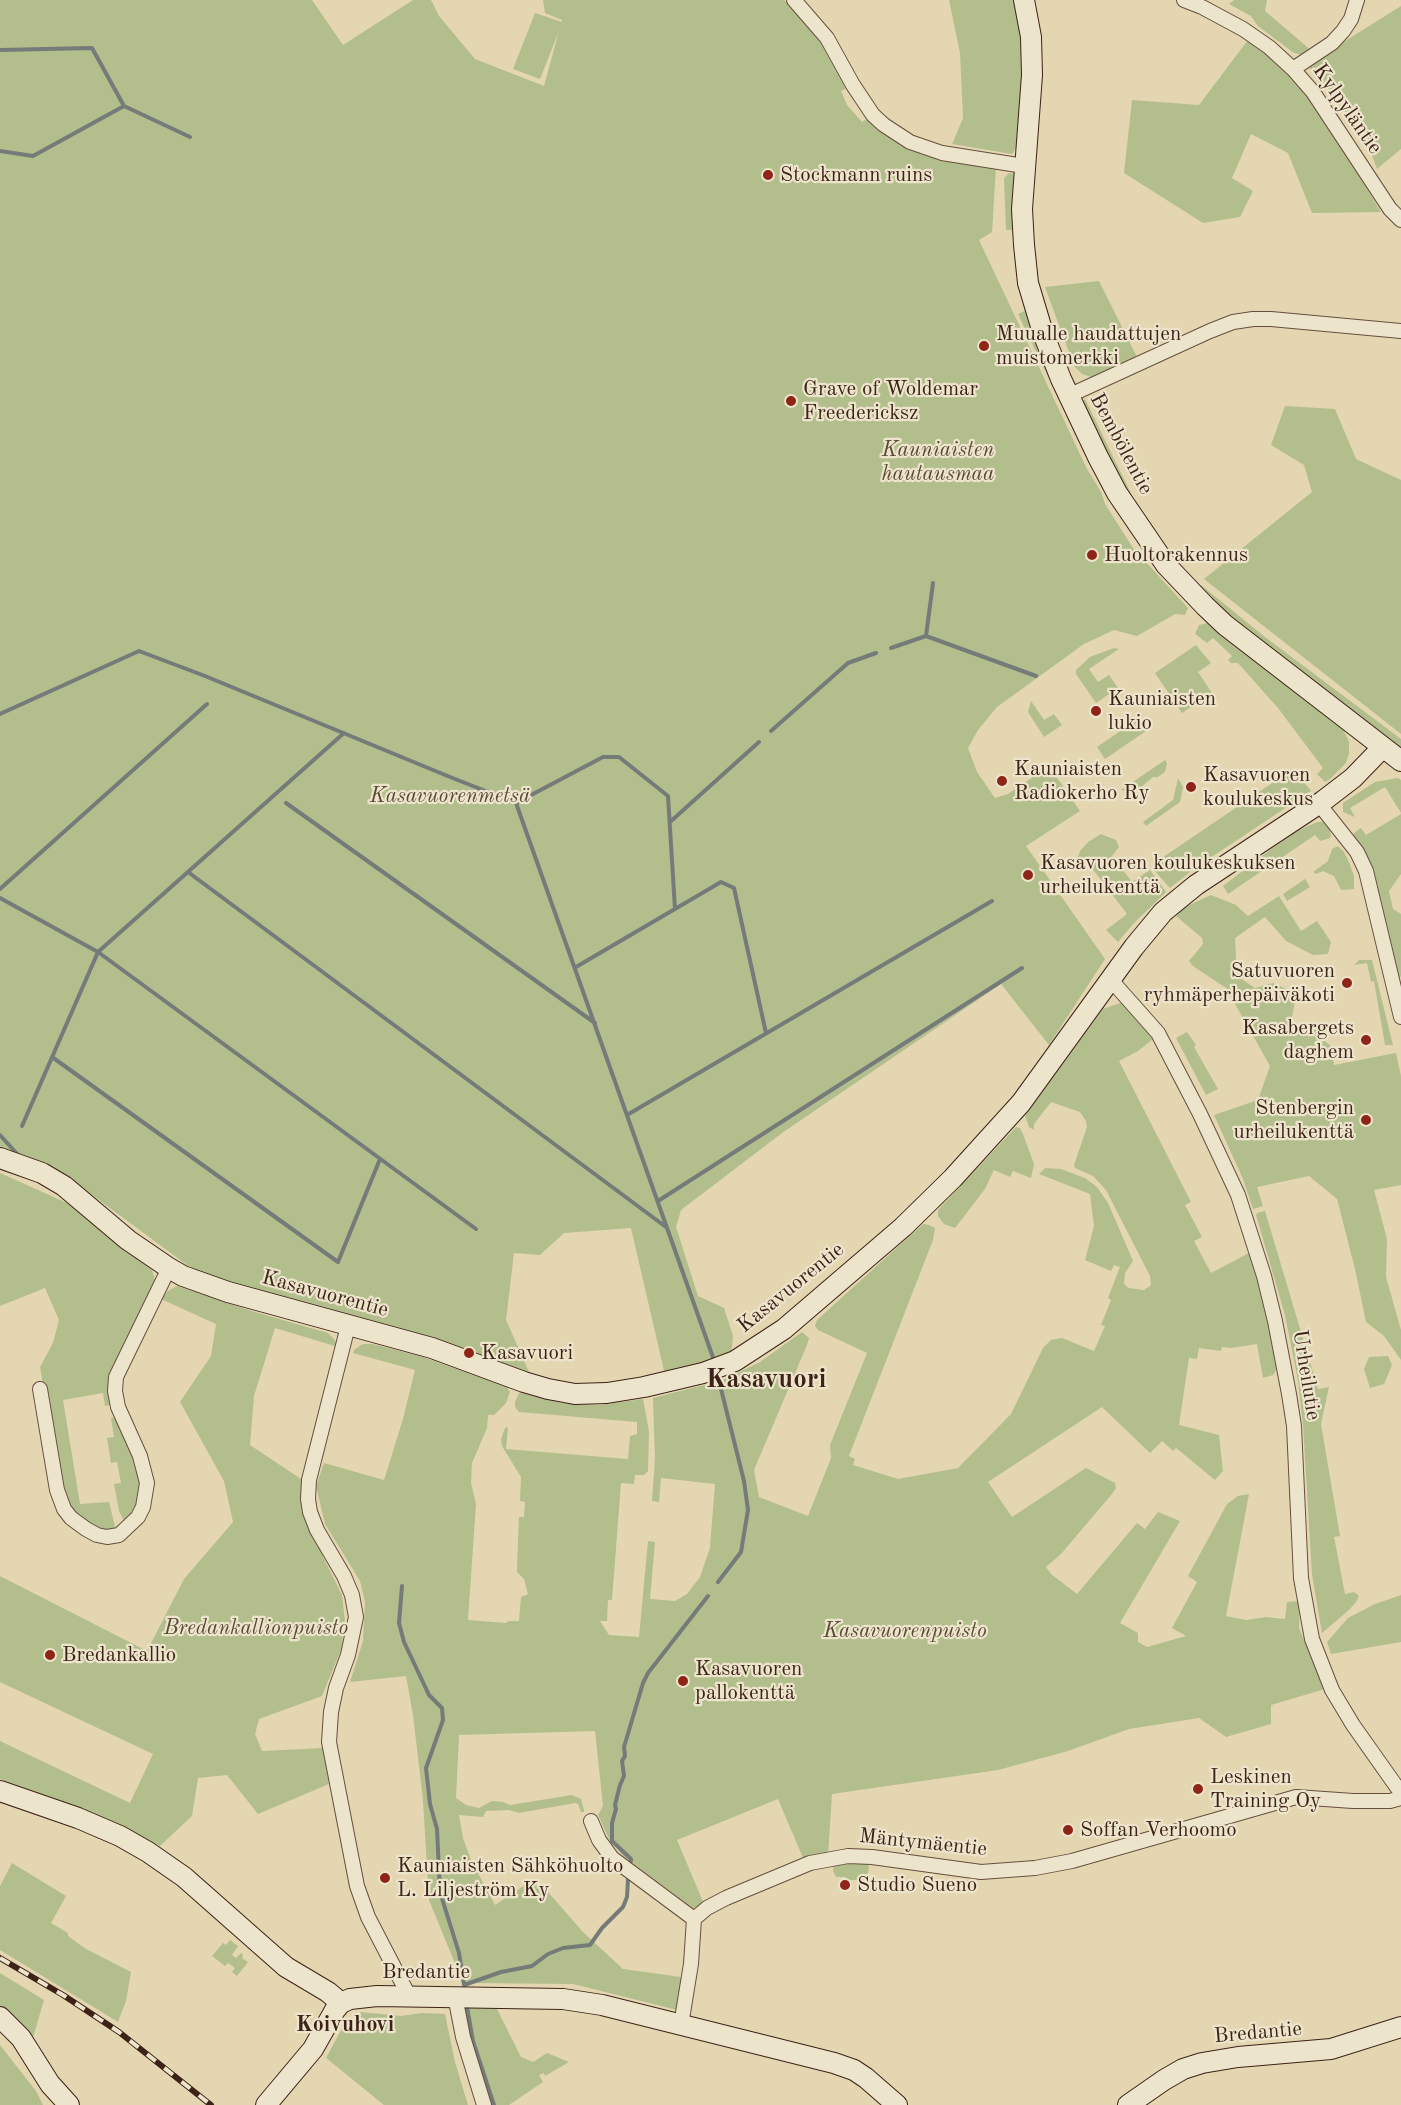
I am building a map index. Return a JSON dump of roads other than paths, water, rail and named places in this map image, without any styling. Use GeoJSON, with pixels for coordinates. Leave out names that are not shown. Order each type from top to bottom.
{"type":"FeatureCollection","features":[{"type":"Feature","properties":{"kind":"street"},"geometry":{"type":"LineString","coordinates":[[794,0],[827,38],[853,85],[873,115],[884,125],[910,142],[942,153],[1024,166]]}},
{"type":"Feature","properties":{"kind":"street","name":"Bembölentie"},"geometry":{"type":"LineString","coordinates":[[1024,0],[1031,37],[1032,75],[1022,209],[1028,283],[1043,333],[1068,396],[1117,493],[1166,566],[1225,625],[1401,761]]}},
{"type":"Feature","properties":{"kind":"street","name":"Kylpyläntie"},"geometry":{"type":"LineString","coordinates":[[1184,0],[1243,28],[1293,69],[1313,92],[1390,209],[1401,220]]}},
{"type":"Feature","properties":{"kind":"street"},"geometry":{"type":"LineString","coordinates":[[1293,69],[1332,43],[1351,19],[1357,0]]}},
{"type":"Feature","properties":{"kind":"street"},"geometry":{"type":"LineString","coordinates":[[1068,396],[1233,322],[1271,319],[1401,331]]}},
{"type":"Feature","properties":{"kind":"street","name":"Kasavuorentie"},"geometry":{"type":"LineString","coordinates":[[0,1158],[42,1173],[64,1186],[128,1240],[169,1268],[183,1276],[228,1292],[432,1348],[548,1389],[575,1394],[607,1393],[644,1387],[703,1373],[735,1361],[784,1329],[925,1206],[1021,1103],[1149,928],[1196,885],[1319,804],[1353,778],[1383,747]]}},
{"type":"Feature","properties":{"kind":"street"},"geometry":{"type":"LineString","coordinates":[[1319,804],[1357,852],[1366,872],[1401,1017]]}},
{"type":"Feature","properties":{"kind":"street","name":"Urheilutie"},"geometry":{"type":"LineString","coordinates":[[1111,980],[1158,1033],[1238,1195],[1264,1276],[1289,1394],[1294,1426],[1301,1578],[1312,1639],[1332,1690],[1353,1725],[1401,1793]]}},
{"type":"Feature","properties":{"kind":"street"},"geometry":{"type":"LineString","coordinates":[[40,1389],[57,1490],[64,1509],[71,1518],[97,1535],[107,1538],[119,1535],[138,1517],[143,1507],[147,1483],[140,1456],[118,1407],[116,1377],[169,1268]]}},
{"type":"Feature","properties":{"kind":"street"},"geometry":{"type":"LineString","coordinates":[[348,1326],[309,1480],[308,1499],[317,1530],[344,1576],[352,1595],[356,1617],[334,1700],[329,1742],[357,1886],[368,1917],[409,1996]]}},
{"type":"Feature","properties":{"kind":"street"},"geometry":{"type":"LineString","coordinates":[[0,1791],[78,1818],[120,1836],[148,1852],[184,1877],[286,1967],[304,1980],[328,1992],[341,2003],[334,2010],[313,2049],[266,2105]]}},
{"type":"Feature","properties":{"kind":"street","name":"Mäntymäentie"},"geometry":{"type":"LineString","coordinates":[[694,1919],[707,1908],[726,1898],[776,1876],[810,1863],[848,1856],[872,1857],[981,1872],[1035,1868],[1072,1861],[1296,1797],[1353,1801],[1401,1798]]}},
{"type":"Feature","properties":{"kind":"street"},"geometry":{"type":"LineString","coordinates":[[591,1821],[599,1840],[612,1858],[694,1919],[691,1964],[681,2025]]}},
{"type":"Feature","properties":{"kind":"street","name":"Bredantie"},"geometry":{"type":"LineString","coordinates":[[341,2003],[370,1996],[554,1998],[583,2001],[834,2063],[854,2070],[897,2105]]}},
{"type":"Feature","properties":{"kind":"street"},"geometry":{"type":"LineString","coordinates":[[455,1996],[463,2037],[484,2105]]}},
{"type":"Feature","properties":{"kind":"street"},"geometry":{"type":"LineString","coordinates":[[0,2017],[21,2038],[50,2084],[69,2105]]}},
{"type":"Feature","properties":{"kind":"street","name":"Bredantie"},"geometry":{"type":"LineString","coordinates":[[1128,2105],[1164,2080],[1202,2063],[1238,2056],[1331,2049],[1401,2028]]}},
{"type":"Feature","properties":{"kind":"street"},"geometry":{"type":"LineString","coordinates":[[50,2084],[56,2105]]}},
{"type":"Feature","properties":{"kind":"waterway"},"geometry":{"type":"LineString","coordinates":[[0,50],[92,48],[124,106],[33,156],[0,151]]}},
{"type":"Feature","properties":{"kind":"waterway"},"geometry":{"type":"LineString","coordinates":[[124,106],[190,137]]}},
{"type":"Feature","properties":{"kind":"waterway"},"geometry":{"type":"LineString","coordinates":[[891,648],[926,636],[933,583]]}},
{"type":"Feature","properties":{"kind":"waterway"},"geometry":{"type":"LineString","coordinates":[[926,636],[1036,676]]}},
{"type":"Feature","properties":{"kind":"waterway"},"geometry":{"type":"LineString","coordinates":[[0,714],[139,651],[516,803],[715,1363]]}},
{"type":"Feature","properties":{"kind":"waterway"},"geometry":{"type":"LineString","coordinates":[[771,731],[848,663],[876,653]]}},
{"type":"Feature","properties":{"kind":"waterway"},"geometry":{"type":"LineString","coordinates":[[0,889],[207,704]]}},
{"type":"Feature","properties":{"kind":"waterway"},"geometry":{"type":"LineString","coordinates":[[22,1126],[98,952],[344,733]]}},
{"type":"Feature","properties":{"kind":"waterway"},"geometry":{"type":"LineString","coordinates":[[670,822],[759,742]]}},
{"type":"Feature","properties":{"kind":"waterway"},"geometry":{"type":"LineString","coordinates":[[516,803],[603,757],[619,757],[668,796],[675,909]]}},
{"type":"Feature","properties":{"kind":"waterway"},"geometry":{"type":"LineString","coordinates":[[286,803],[595,1023]]}},
{"type":"Feature","properties":{"kind":"waterway"},"geometry":{"type":"LineString","coordinates":[[188,872],[666,1227]]}},
{"type":"Feature","properties":{"kind":"waterway"},"geometry":{"type":"LineString","coordinates":[[576,967],[721,882],[734,888],[766,1033]]}},
{"type":"Feature","properties":{"kind":"waterway"},"geometry":{"type":"LineString","coordinates":[[0,898],[98,952],[476,1229]]}},
{"type":"Feature","properties":{"kind":"waterway"},"geometry":{"type":"LineString","coordinates":[[627,1115],[992,901]]}},
{"type":"Feature","properties":{"kind":"waterway"},"geometry":{"type":"LineString","coordinates":[[658,1201],[1022,968]]}},
{"type":"Feature","properties":{"kind":"waterway"},"geometry":{"type":"LineString","coordinates":[[52,1057],[338,1262],[380,1159]]}},
{"type":"Feature","properties":{"kind":"waterway"},"geometry":{"type":"LineString","coordinates":[[0,1135],[19,1156]]}},
{"type":"Feature","properties":{"kind":"waterway"},"geometry":{"type":"LineString","coordinates":[[718,1582],[741,1552],[748,1510],[744,1481],[720,1385]]}},
{"type":"Feature","properties":{"kind":"waterway"},"geometry":{"type":"LineString","coordinates":[[402,1586],[399,1623],[404,1642],[429,1695],[442,1708],[443,1720],[426,1768],[430,1804],[437,1829],[440,1892],[459,1953],[464,1985],[501,1972],[532,1966],[548,1954],[563,1948],[590,1945],[602,1928],[623,1907],[627,1897],[628,1879]]}},
{"type":"Feature","properties":{"kind":"waterway"},"geometry":{"type":"LineString","coordinates":[[631,1861],[612,1841],[615,1805],[624,1776],[622,1761],[625,1756],[624,1747],[648,1673],[708,1596]]}},
{"type":"Feature","properties":{"kind":"waterway"},"geometry":{"type":"LineString","coordinates":[[467,2007],[473,2041],[494,2105]]}},
{"type":"Feature","properties":{"kind":"railway"},"geometry":{"type":"LineString","coordinates":[[0,1958],[63,1995],[119,2032],[211,2105]]}},
{"type":"Feature","properties":{"kind":"place","name":"Stockmann ruins"},"geometry":{"type":"Point","coordinates":[768,175]}},
{"type":"Feature","properties":{"kind":"place","name":"Muualle haudattujen muistomerkki"},"geometry":{"type":"Point","coordinates":[984,346]}},
{"type":"Feature","properties":{"kind":"place","name":"Grave of Woldemar Freedericksz"},"geometry":{"type":"Point","coordinates":[791,401]}},
{"type":"Feature","properties":{"kind":"place","name":"Huoltorakennus"},"geometry":{"type":"Point","coordinates":[1092,555]}},
{"type":"Feature","properties":{"kind":"place","name":"Kauniaisten lukio"},"geometry":{"type":"Point","coordinates":[1096,711]}},
{"type":"Feature","properties":{"kind":"place","name":"Kauniaisten Radiokerho Ry"},"geometry":{"type":"Point","coordinates":[1002,781]}},
{"type":"Feature","properties":{"kind":"place","name":"Kasavuoren koulukeskus"},"geometry":{"type":"Point","coordinates":[1191,787]}},
{"type":"Feature","properties":{"kind":"place","name":"Kasavuoren koulukeskuksen urheilukenttä"},"geometry":{"type":"Point","coordinates":[1028,875]}},
{"type":"Feature","properties":{"kind":"place","name":"Satuvuoren ryhmäperhepäiväkoti"},"geometry":{"type":"Point","coordinates":[1347,983]}},
{"type":"Feature","properties":{"kind":"place","name":"Kasabergets daghem"},"geometry":{"type":"Point","coordinates":[1366,1040]}},
{"type":"Feature","properties":{"kind":"place","name":"Stenbergin urheilukenttä"},"geometry":{"type":"Point","coordinates":[1366,1120]}},
{"type":"Feature","properties":{"kind":"place","name":"Kasavuori"},"geometry":{"type":"Point","coordinates":[469,1353]}},
{"type":"Feature","properties":{"kind":"place","name":"Bredankallio"},"geometry":{"type":"Point","coordinates":[50,1655]}},
{"type":"Feature","properties":{"kind":"place","name":"Kasavuoren pallokenttä"},"geometry":{"type":"Point","coordinates":[683,1681]}},
{"type":"Feature","properties":{"kind":"place","name":"Leskinen Training Oy"},"geometry":{"type":"Point","coordinates":[1198,1789]}},
{"type":"Feature","properties":{"kind":"place","name":"Soffan Verhoomo"},"geometry":{"type":"Point","coordinates":[1068,1830]}},
{"type":"Feature","properties":{"kind":"place","name":"Kauniaisten Sähköhuolto L. Liljeström Ky"},"geometry":{"type":"Point","coordinates":[385,1878]}},
{"type":"Feature","properties":{"kind":"place","name":"Studio Sueno"},"geometry":{"type":"Point","coordinates":[845,1885]}},
{"type":"Feature","properties":{"kind":"district","name":"Kasavuori"},"geometry":{"type":"Point","coordinates":[766,1380]}},
{"type":"Feature","properties":{"kind":"district","name":"Koivuhovi"},"geometry":{"type":"Point","coordinates":[345,2025]}},
{"type":"Feature","properties":{"kind":"park label","name":"Kauniaisten hautausmaa"},"geometry":{"type":"Point","coordinates":[938,462]}},
{"type":"Feature","properties":{"kind":"park label","name":"Kasavuorenmetsä"},"geometry":{"type":"Point","coordinates":[450,796]}},
{"type":"Feature","properties":{"kind":"park label","name":"Bredankallionpuisto"},"geometry":{"type":"Point","coordinates":[256,1628]}},
{"type":"Feature","properties":{"kind":"park label","name":"Kasavuorenpuisto"},"geometry":{"type":"Point","coordinates":[905,1631]}}]}
